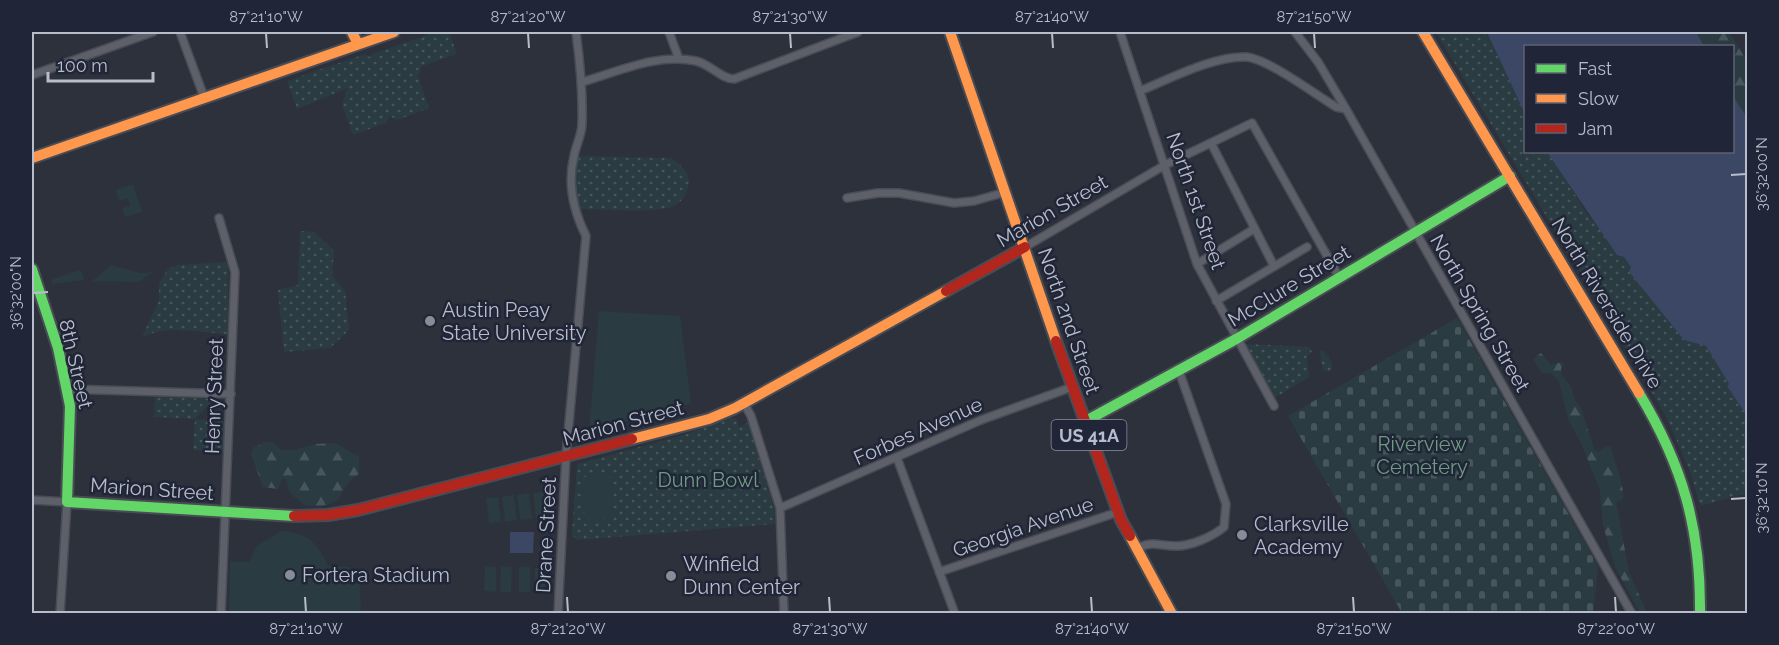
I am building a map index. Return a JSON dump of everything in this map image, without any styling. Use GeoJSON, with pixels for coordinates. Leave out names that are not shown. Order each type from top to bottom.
{"type":"FeatureCollection","features":[{"type":"Feature","properties":{"kind":"main road"},"geometry":{"type":"LineString","coordinates":[[352,32],[363,39]]}},
{"type":"Feature","properties":{"kind":"main road"},"geometry":{"type":"LineString","coordinates":[[32,158],[363,39],[394,32]]}},
{"type":"Feature","properties":{"kind":"main road","name":"North 2nd Street"},"geometry":{"type":"LineString","coordinates":[[950,32],[1084,422],[1118,512],[1135,549],[1172,614]]}},
{"type":"Feature","properties":{"kind":"main road","name":"North Riverside Drive"},"geometry":{"type":"LineString","coordinates":[[1423,32],[1664,435],[1681,477],[1694,522],[1701,614]]}},
{"type":"Feature","properties":{"kind":"main road","name":"McClure Street"},"geometry":{"type":"LineString","coordinates":[[1084,422],[1238,338],[1510,176]]}},
{"type":"Feature","properties":{"kind":"main road","name":"Marion Street"},"geometry":{"type":"LineString","coordinates":[[67,502],[293,516],[328,515],[358,510],[709,419],[744,403],[1025,247]]}},
{"type":"Feature","properties":{"kind":"main road","name":"8th Street"},"geometry":{"type":"LineString","coordinates":[[32,268],[58,348],[67,389],[71,423],[67,502]]}},
{"type":"Feature","properties":{"kind":"street"},"geometry":{"type":"LineString","coordinates":[[32,75],[153,32]]}},
{"type":"Feature","properties":{"kind":"street"},"geometry":{"type":"LineString","coordinates":[[180,32],[204,97]]}},
{"type":"Feature","properties":{"kind":"street","name":"Drane Street"},"geometry":{"type":"LineString","coordinates":[[558,614],[566,456],[586,236],[578,220],[570,189],[572,163],[582,127],[582,82],[576,32]]}},
{"type":"Feature","properties":{"kind":"street"},"geometry":{"type":"LineString","coordinates":[[669,32],[680,59]]}},
{"type":"Feature","properties":{"kind":"street"},"geometry":{"type":"LineString","coordinates":[[582,82],[662,58],[704,63],[727,79],[734,79],[858,32]]}},
{"type":"Feature","properties":{"kind":"street","name":"North 1st Street"},"geometry":{"type":"LineString","coordinates":[[1120,32],[1197,264],[1274,406]]}},
{"type":"Feature","properties":{"kind":"street","name":"North Spring Street"},"geometry":{"type":"LineString","coordinates":[[1295,32],[1318,62],[1346,109],[1632,614]]}},
{"type":"Feature","properties":{"kind":"street"},"geometry":{"type":"LineString","coordinates":[[1140,91],[1216,62],[1247,57],[1266,63],[1336,107],[1346,109]]}},
{"type":"Feature","properties":{"kind":"street","name":"Marion Street"},"geometry":{"type":"LineString","coordinates":[[1025,247],[1165,165],[1212,145],[1252,123],[1339,277]]}},
{"type":"Feature","properties":{"kind":"street"},"geometry":{"type":"LineString","coordinates":[[1212,145],[1274,266]]}},
{"type":"Feature","properties":{"kind":"street"},"geometry":{"type":"LineString","coordinates":[[847,198],[878,193],[899,193],[954,203],[974,201],[1006,192]]}},
{"type":"Feature","properties":{"kind":"street","name":"Henry Street"},"geometry":{"type":"LineString","coordinates":[[219,218],[235,272],[221,614]]}},
{"type":"Feature","properties":{"kind":"street"},"geometry":{"type":"LineString","coordinates":[[1197,264],[1254,229]]}},
{"type":"Feature","properties":{"kind":"street"},"geometry":{"type":"LineString","coordinates":[[1216,301],[1307,247]]}},
{"type":"Feature","properties":{"kind":"street"},"geometry":{"type":"LineString","coordinates":[[1135,549],[1148,543],[1175,546],[1189,543],[1216,534],[1224,527],[1226,504],[1179,371]]}},
{"type":"Feature","properties":{"kind":"street","name":"Forbes Avenue"},"geometry":{"type":"LineString","coordinates":[[780,508],[981,420],[1072,387]]}},
{"type":"Feature","properties":{"kind":"street"},"geometry":{"type":"LineString","coordinates":[[67,389],[231,394]]}},
{"type":"Feature","properties":{"kind":"street"},"geometry":{"type":"LineString","coordinates":[[744,403],[751,416],[780,508],[784,614]]}},
{"type":"Feature","properties":{"kind":"street"},"geometry":{"type":"LineString","coordinates":[[897,458],[955,614]]}},
{"type":"Feature","properties":{"kind":"street","name":"Marion Street"},"geometry":{"type":"LineString","coordinates":[[32,500],[67,502]]}},
{"type":"Feature","properties":{"kind":"street","name":"8th Street"},"geometry":{"type":"LineString","coordinates":[[60,614],[67,502]]}},
{"type":"Feature","properties":{"kind":"street","name":"Georgia Avenue"},"geometry":{"type":"LineString","coordinates":[[939,572],[1118,512]]}},
{"type":"Feature","properties":{"kind":"green space"},"geometry":{"type":"Polygon","coordinates":[[[436,32],[449,32],[457,54],[422,66],[418,76],[429,108],[397,120],[390,116],[386,123],[353,135],[342,104],[348,88],[297,109],[287,81],[365,54],[369,57],[436,32]]]}},
{"type":"Feature","properties":{"kind":"green space"},"geometry":{"type":"Polygon","coordinates":[[[1436,32],[1487,32],[1524,112],[1524,153],[1548,153],[1551,156],[1587,214],[1624,257],[1684,340],[1706,346],[1729,384],[1727,386],[1747,416],[1747,493],[1700,506],[1691,474],[1667,418],[1436,32]]]}},
{"type":"Feature","properties":{"kind":"green space"},"geometry":{"type":"Polygon","coordinates":[[[1696,32],[1729,32],[1747,61],[1747,120],[1734,97],[1734,45],[1703,45],[1696,32]]]}},
{"type":"Feature","properties":{"kind":"green space"},"geometry":{"type":"Polygon","coordinates":[[[579,156],[671,158],[687,174],[688,188],[685,196],[679,202],[666,208],[655,210],[580,209],[574,181],[579,156]]]}},
{"type":"Feature","properties":{"kind":"green space"},"geometry":{"type":"Polygon","coordinates":[[[133,184],[142,212],[125,217],[122,208],[130,206],[128,198],[119,201],[116,190],[133,184]]]}},
{"type":"Feature","properties":{"kind":"green space"},"geometry":{"type":"Polygon","coordinates":[[[300,231],[314,232],[334,251],[332,275],[345,291],[349,330],[330,348],[284,352],[278,290],[298,285],[300,231]]]}},
{"type":"Feature","properties":{"kind":"green space"},"geometry":{"type":"Polygon","coordinates":[[[228,262],[228,334],[174,330],[142,337],[159,301],[159,283],[168,269],[178,265],[228,262]]]}},
{"type":"Feature","properties":{"kind":"green space"},"geometry":{"type":"Polygon","coordinates":[[[111,265],[140,273],[153,272],[139,282],[92,281],[111,265]]]}},
{"type":"Feature","properties":{"kind":"green space"},"geometry":{"type":"Polygon","coordinates":[[[78,270],[82,272],[84,280],[52,284],[51,280],[78,270]]]}},
{"type":"Feature","properties":{"kind":"green space"},"geometry":{"type":"Polygon","coordinates":[[[599,311],[680,316],[691,404],[589,432],[599,311]]]}},
{"type":"Feature","properties":{"kind":"green space","name":"Riverview Cemetery"},"geometry":{"type":"Polygon","coordinates":[[[1457,318],[1598,566],[1593,613],[1402,613],[1288,416],[1457,318]]]}},
{"type":"Feature","properties":{"kind":"green space"},"geometry":{"type":"Polygon","coordinates":[[[1245,344],[1309,347],[1312,352],[1307,357],[1309,377],[1273,399],[1245,344]]]}},
{"type":"Feature","properties":{"kind":"green space"},"geometry":{"type":"Polygon","coordinates":[[[1319,351],[1324,352],[1331,361],[1332,368],[1329,372],[1323,370],[1319,351]]]}},
{"type":"Feature","properties":{"kind":"green space"},"geometry":{"type":"Polygon","coordinates":[[[1541,353],[1551,365],[1562,362],[1564,365],[1561,368],[1562,375],[1571,387],[1575,400],[1581,408],[1594,449],[1598,452],[1607,446],[1611,447],[1622,486],[1623,499],[1616,502],[1629,572],[1647,613],[1640,613],[1615,567],[1603,525],[1600,490],[1580,441],[1568,419],[1559,381],[1551,373],[1542,373],[1533,359],[1541,353]]]}},
{"type":"Feature","properties":{"kind":"green space"},"geometry":{"type":"Polygon","coordinates":[[[155,397],[215,399],[195,419],[154,417],[155,397]]]}},
{"type":"Feature","properties":{"kind":"green space","name":"Dunn Bowl"},"geometry":{"type":"Polygon","coordinates":[[[736,418],[739,427],[747,423],[749,426],[774,508],[775,524],[577,540],[572,535],[577,464],[687,434],[736,418]]]}},
{"type":"Feature","properties":{"kind":"green space"},"geometry":{"type":"Polygon","coordinates":[[[195,419],[225,421],[224,452],[193,450],[195,419]]]}},
{"type":"Feature","properties":{"kind":"green space"},"geometry":{"type":"Polygon","coordinates":[[[272,442],[282,450],[296,450],[315,444],[335,443],[359,457],[359,474],[335,502],[318,506],[304,505],[290,493],[286,479],[282,479],[278,489],[263,487],[251,454],[254,447],[272,442]]]}},
{"type":"Feature","properties":{"kind":"green space"},"geometry":{"type":"Polygon","coordinates":[[[610,475],[614,519],[585,521],[581,477],[610,475]]]}},
{"type":"Feature","properties":{"kind":"green space"},"geometry":{"type":"Polygon","coordinates":[[[544,492],[547,516],[536,518],[533,493],[544,492]]]}},
{"type":"Feature","properties":{"kind":"green space"},"geometry":{"type":"Polygon","coordinates":[[[529,493],[532,519],[520,520],[517,495],[529,493]]]}},
{"type":"Feature","properties":{"kind":"green space"},"geometry":{"type":"Polygon","coordinates":[[[514,495],[517,520],[505,522],[502,497],[514,495]]]}},
{"type":"Feature","properties":{"kind":"green space"},"geometry":{"type":"Polygon","coordinates":[[[498,497],[501,522],[489,523],[486,498],[498,497]]]}},
{"type":"Feature","properties":{"kind":"green space","name":"Fortera Stadium"},"geometry":{"type":"Polygon","coordinates":[[[281,531],[305,536],[311,540],[328,566],[350,567],[349,585],[359,583],[361,613],[229,613],[230,562],[249,562],[257,546],[281,531]]]}},
{"type":"Feature","properties":{"kind":"green space"},"geometry":{"type":"Polygon","coordinates":[[[485,566],[496,567],[496,592],[484,591],[485,566]]]}},
{"type":"Feature","properties":{"kind":"green space"},"geometry":{"type":"Polygon","coordinates":[[[501,567],[512,567],[511,592],[500,592],[501,567]]]}},
{"type":"Feature","properties":{"kind":"green space"},"geometry":{"type":"Polygon","coordinates":[[[519,567],[530,567],[530,592],[519,592],[519,567]]]}},
{"type":"Feature","properties":{"kind":"green space"},"geometry":{"type":"Polygon","coordinates":[[[535,568],[546,568],[545,593],[534,593],[535,568]]]}},
{"type":"Feature","properties":{"kind":"water"},"geometry":{"type":"Polygon","coordinates":[[[1487,32],[1696,32],[1703,45],[1524,45],[1524,112],[1487,32]]]}},
{"type":"Feature","properties":{"kind":"water"},"geometry":{"type":"Polygon","coordinates":[[[1734,97],[1747,120],[1747,416],[1727,386],[1729,384],[1706,346],[1684,340],[1629,272],[1631,267],[1624,257],[1617,255],[1548,153],[1734,153],[1734,97]]]}},
{"type":"Feature","properties":{"kind":"water"},"geometry":{"type":"Polygon","coordinates":[[[510,532],[534,532],[533,553],[510,553],[510,532]]]}},
{"type":"Feature","properties":{"kind":"traffic: fast"},"geometry":{"type":"LineString","coordinates":[[1084,422],[1238,338],[1510,176]]}},
{"type":"Feature","properties":{"kind":"traffic: fast"},"geometry":{"type":"LineString","coordinates":[[32,269],[58,348],[70,406],[67,502],[294,516]]}},
{"type":"Feature","properties":{"kind":"traffic: fast"},"geometry":{"type":"LineString","coordinates":[[1639,393],[1667,446],[1686,499],[1697,554],[1700,614]]}},
{"type":"Feature","properties":{"kind":"traffic: slow"},"geometry":{"type":"LineString","coordinates":[[352,32],[358,44]]}},
{"type":"Feature","properties":{"kind":"traffic: slow"},"geometry":{"type":"LineString","coordinates":[[32,158],[394,32]]}},
{"type":"Feature","properties":{"kind":"traffic: slow"},"geometry":{"type":"LineString","coordinates":[[950,32],[1056,341]]}},
{"type":"Feature","properties":{"kind":"traffic: slow"},"geometry":{"type":"LineString","coordinates":[[1423,32],[1639,393]]}},
{"type":"Feature","properties":{"kind":"traffic: slow"},"geometry":{"type":"LineString","coordinates":[[632,439],[709,419],[735,408],[946,291]]}},
{"type":"Feature","properties":{"kind":"traffic: slow"},"geometry":{"type":"LineString","coordinates":[[1130,536],[1172,614]]}},
{"type":"Feature","properties":{"kind":"traffic: jam"},"geometry":{"type":"LineString","coordinates":[[946,291],[1025,247]]}},
{"type":"Feature","properties":{"kind":"traffic: jam"},"geometry":{"type":"LineString","coordinates":[[1056,341],[1121,520],[1130,536]]}},
{"type":"Feature","properties":{"kind":"traffic: jam"},"geometry":{"type":"LineString","coordinates":[[294,516],[328,515],[358,510],[632,439]]}},
{"type":"Feature","properties":{"kind":"place","name":"Austin Peay State University"},"geometry":{"type":"Point","coordinates":[430,321]}},
{"type":"Feature","properties":{"kind":"place","name":"Clarksville Academy"},"geometry":{"type":"Point","coordinates":[1242,535]}},
{"type":"Feature","properties":{"kind":"place","name":"Fortera Stadium"},"geometry":{"type":"Point","coordinates":[290,575]}},
{"type":"Feature","properties":{"kind":"place","name":"Winfield Dunn Center"},"geometry":{"type":"Point","coordinates":[671,576]}}]}
